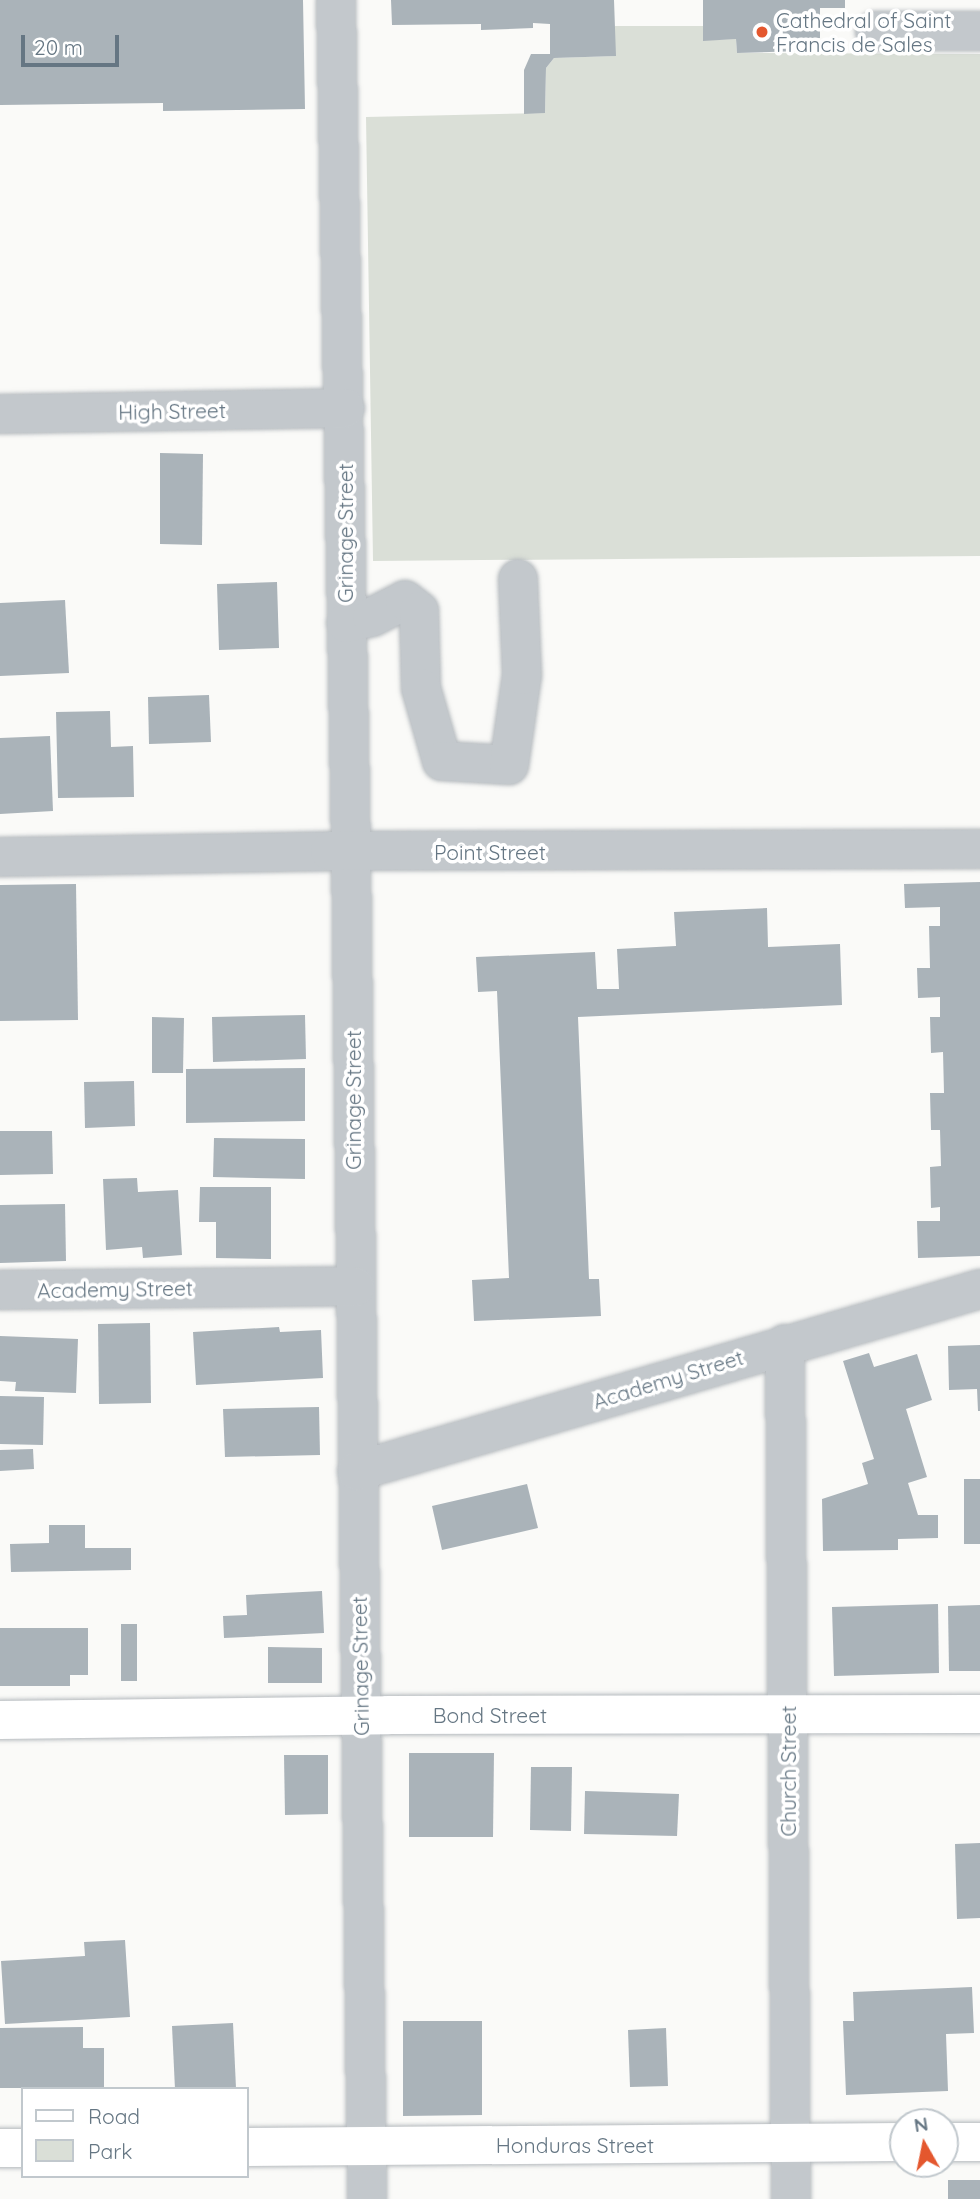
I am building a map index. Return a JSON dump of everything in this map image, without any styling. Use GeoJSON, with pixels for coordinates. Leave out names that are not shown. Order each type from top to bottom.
{"type":"FeatureCollection","features":[{"type":"Feature","properties":{"kind":"main road","name":"Bond Street"},"geometry":{"type":"LineString","coordinates":[[0,1720],[361,1715],[788,1717],[980,1714]]}},
{"type":"Feature","properties":{"kind":"main road","name":"Honduras Street"},"geometry":{"type":"LineString","coordinates":[[248,2147],[889,2142]]}},
{"type":"Feature","properties":{"kind":"main road"},"geometry":{"type":"LineString","coordinates":[[959,2142],[980,2142]]}},
{"type":"Feature","properties":{"kind":"main road"},"geometry":{"type":"LineString","coordinates":[[0,2148],[21,2148]]}},
{"type":"Feature","properties":{"kind":"street","name":"Grinage Street"},"geometry":{"type":"LineString","coordinates":[[336,0],[345,408],[357,1471],[369,2147],[367,2199]]}},
{"type":"Feature","properties":{"kind":"street"},"geometry":{"type":"LineString","coordinates":[[875,31],[980,31]]}},
{"type":"Feature","properties":{"kind":"street","name":"High Street"},"geometry":{"type":"LineString","coordinates":[[0,414],[345,408]]}},
{"type":"Feature","properties":{"kind":"street"},"geometry":{"type":"LineString","coordinates":[[346,623],[372,617],[405,600],[419,611],[421,688],[442,761],[509,765],[522,675],[518,579]]}},
{"type":"Feature","properties":{"kind":"street","name":"Point Street"},"geometry":{"type":"LineString","coordinates":[[0,857],[351,851],[980,849]]}},
{"type":"Feature","properties":{"kind":"street","name":"Academy Street"},"geometry":{"type":"LineString","coordinates":[[0,1290],[355,1286]]}},
{"type":"Feature","properties":{"kind":"street","name":"Academy Street"},"geometry":{"type":"LineString","coordinates":[[357,1471],[980,1289]]}},
{"type":"Feature","properties":{"kind":"street","name":"Church Street"},"geometry":{"type":"LineString","coordinates":[[785,1344],[791,2199]]}},
{"type":"Feature","properties":{"kind":"green space"},"geometry":{"type":"Polygon","coordinates":[[[615,26],[703,26],[704,40],[736,39],[737,53],[980,54],[980,556],[373,561],[366,117],[545,113],[546,68],[554,58],[615,56],[615,26]]]}},
{"type":"Feature","properties":{"kind":"building"},"geometry":{"type":"Polygon","coordinates":[[[0,0],[303,0],[305,109],[163,111],[163,103],[0,105],[0,0]]]}},
{"type":"Feature","properties":{"kind":"building"},"geometry":{"type":"Polygon","coordinates":[[[391,0],[614,0],[616,56],[554,58],[546,68],[545,113],[524,114],[524,70],[531,54],[550,54],[550,24],[533,23],[533,28],[481,30],[481,24],[392,25],[391,0]]]}},
{"type":"Feature","properties":{"kind":"building","name":"Cathedral of Saint Francis de Sales"},"geometry":{"type":"Polygon","coordinates":[[[703,0],[845,0],[845,8],[820,8],[820,38],[799,38],[799,51],[737,53],[736,39],[703,41],[703,0]]]}},
{"type":"Feature","properties":{"kind":"building"},"geometry":{"type":"Polygon","coordinates":[[[160,453],[203,454],[202,545],[160,544],[160,453]]]}},
{"type":"Feature","properties":{"kind":"building"},"geometry":{"type":"Polygon","coordinates":[[[277,582],[279,648],[219,650],[217,584],[277,582]]]}},
{"type":"Feature","properties":{"kind":"building"},"geometry":{"type":"Polygon","coordinates":[[[65,600],[69,673],[0,676],[0,603],[65,600]]]}},
{"type":"Feature","properties":{"kind":"building"},"geometry":{"type":"Polygon","coordinates":[[[209,695],[211,742],[149,744],[148,697],[209,695]]]}},
{"type":"Feature","properties":{"kind":"building"},"geometry":{"type":"Polygon","coordinates":[[[110,711],[111,747],[133,746],[134,797],[58,798],[56,712],[110,711]]]}},
{"type":"Feature","properties":{"kind":"building"},"geometry":{"type":"Polygon","coordinates":[[[50,736],[53,811],[0,814],[0,738],[50,736]]]}},
{"type":"Feature","properties":{"kind":"building"},"geometry":{"type":"Polygon","coordinates":[[[980,882],[980,1256],[918,1258],[917,1221],[940,1221],[940,1207],[931,1208],[930,1167],[941,1166],[940,1130],[931,1130],[930,1093],[944,1093],[943,1052],[931,1053],[930,1017],[940,1017],[940,997],[918,998],[917,968],[930,968],[929,926],[940,926],[940,907],[905,908],[904,884],[980,882]]]}},
{"type":"Feature","properties":{"kind":"building"},"geometry":{"type":"Polygon","coordinates":[[[76,884],[78,1020],[0,1021],[0,885],[76,884]]]}},
{"type":"Feature","properties":{"kind":"building"},"geometry":{"type":"Polygon","coordinates":[[[767,908],[768,947],[840,944],[842,1005],[578,1017],[589,1279],[599,1279],[601,1316],[474,1321],[472,1280],[509,1278],[497,991],[478,992],[476,957],[595,952],[597,989],[619,989],[617,949],[676,946],[674,912],[767,908]]]}},
{"type":"Feature","properties":{"kind":"building"},"geometry":{"type":"Polygon","coordinates":[[[305,1015],[306,1059],[213,1062],[212,1017],[305,1015]]]}},
{"type":"Feature","properties":{"kind":"building"},"geometry":{"type":"Polygon","coordinates":[[[152,1017],[184,1018],[183,1073],[152,1073],[152,1017]]]}},
{"type":"Feature","properties":{"kind":"building"},"geometry":{"type":"Polygon","coordinates":[[[305,1068],[305,1121],[186,1123],[186,1069],[305,1068]]]}},
{"type":"Feature","properties":{"kind":"building"},"geometry":{"type":"Polygon","coordinates":[[[134,1081],[135,1126],[85,1128],[84,1082],[134,1081]]]}},
{"type":"Feature","properties":{"kind":"building"},"geometry":{"type":"Polygon","coordinates":[[[0,1131],[52,1131],[53,1174],[0,1175],[0,1131]]]}},
{"type":"Feature","properties":{"kind":"building"},"geometry":{"type":"Polygon","coordinates":[[[214,1138],[305,1139],[305,1179],[213,1177],[214,1138]]]}},
{"type":"Feature","properties":{"kind":"building"},"geometry":{"type":"Polygon","coordinates":[[[137,1178],[138,1192],[178,1190],[182,1255],[143,1258],[142,1247],[106,1250],[103,1179],[137,1178]]]}},
{"type":"Feature","properties":{"kind":"building"},"geometry":{"type":"Polygon","coordinates":[[[200,1187],[271,1187],[271,1259],[216,1258],[216,1222],[199,1222],[200,1187]]]}},
{"type":"Feature","properties":{"kind":"building"},"geometry":{"type":"Polygon","coordinates":[[[65,1204],[66,1261],[0,1263],[0,1205],[65,1204]]]}},
{"type":"Feature","properties":{"kind":"building"},"geometry":{"type":"Polygon","coordinates":[[[150,1323],[151,1403],[99,1404],[98,1324],[150,1323]]]}},
{"type":"Feature","properties":{"kind":"building"},"geometry":{"type":"Polygon","coordinates":[[[279,1327],[280,1332],[321,1330],[323,1378],[196,1385],[193,1332],[279,1327]]]}},
{"type":"Feature","properties":{"kind":"building"},"geometry":{"type":"Polygon","coordinates":[[[0,1336],[78,1339],[76,1393],[15,1391],[16,1382],[0,1381],[0,1336]]]}},
{"type":"Feature","properties":{"kind":"building"},"geometry":{"type":"Polygon","coordinates":[[[980,1345],[978,1411],[977,1389],[949,1390],[948,1346],[980,1345]]]}},
{"type":"Feature","properties":{"kind":"building"},"geometry":{"type":"Polygon","coordinates":[[[869,1353],[874,1367],[917,1354],[932,1400],[906,1409],[927,1477],[908,1483],[918,1515],[938,1515],[938,1538],[898,1539],[898,1550],[823,1551],[822,1499],[868,1484],[862,1463],[874,1459],[843,1361],[869,1353]]]}},
{"type":"Feature","properties":{"kind":"building"},"geometry":{"type":"Polygon","coordinates":[[[0,1396],[44,1397],[43,1445],[0,1444],[0,1396]]]}},
{"type":"Feature","properties":{"kind":"building"},"geometry":{"type":"Polygon","coordinates":[[[319,1407],[320,1455],[225,1457],[223,1409],[319,1407]]]}},
{"type":"Feature","properties":{"kind":"building"},"geometry":{"type":"Polygon","coordinates":[[[33,1449],[34,1469],[0,1471],[0,1450],[33,1449]]]}},
{"type":"Feature","properties":{"kind":"building"},"geometry":{"type":"Polygon","coordinates":[[[964,1479],[980,1479],[980,1544],[964,1544],[964,1479]]]}},
{"type":"Feature","properties":{"kind":"building"},"geometry":{"type":"Polygon","coordinates":[[[527,1484],[538,1528],[442,1550],[432,1506],[527,1484]]]}},
{"type":"Feature","properties":{"kind":"building"},"geometry":{"type":"Polygon","coordinates":[[[49,1525],[85,1525],[85,1548],[131,1548],[131,1570],[11,1572],[10,1544],[49,1543],[49,1525]]]}},
{"type":"Feature","properties":{"kind":"building"},"geometry":{"type":"Polygon","coordinates":[[[322,1591],[324,1633],[224,1638],[223,1616],[247,1615],[246,1595],[322,1591]]]}},
{"type":"Feature","properties":{"kind":"building"},"geometry":{"type":"Polygon","coordinates":[[[938,1604],[939,1673],[834,1676],[832,1607],[938,1604]]]}},
{"type":"Feature","properties":{"kind":"building"},"geometry":{"type":"Polygon","coordinates":[[[980,1605],[980,1671],[949,1671],[948,1606],[980,1605]]]}},
{"type":"Feature","properties":{"kind":"building"},"geometry":{"type":"Polygon","coordinates":[[[121,1624],[137,1624],[137,1681],[121,1681],[121,1624]]]}},
{"type":"Feature","properties":{"kind":"building"},"geometry":{"type":"Polygon","coordinates":[[[0,1628],[88,1628],[88,1675],[70,1675],[70,1686],[0,1686],[0,1628]]]}},
{"type":"Feature","properties":{"kind":"building"},"geometry":{"type":"Polygon","coordinates":[[[268,1647],[322,1648],[322,1683],[268,1683],[268,1647]]]}},
{"type":"Feature","properties":{"kind":"building"},"geometry":{"type":"Polygon","coordinates":[[[409,1753],[494,1753],[493,1837],[409,1837],[409,1753]]]}},
{"type":"Feature","properties":{"kind":"building"},"geometry":{"type":"Polygon","coordinates":[[[284,1755],[328,1755],[328,1814],[285,1815],[284,1755]]]}},
{"type":"Feature","properties":{"kind":"building"},"geometry":{"type":"Polygon","coordinates":[[[531,1767],[572,1767],[571,1831],[530,1830],[531,1767]]]}},
{"type":"Feature","properties":{"kind":"building"},"geometry":{"type":"Polygon","coordinates":[[[585,1791],[679,1794],[677,1836],[584,1834],[585,1791]]]}},
{"type":"Feature","properties":{"kind":"building"},"geometry":{"type":"Polygon","coordinates":[[[980,1843],[980,1918],[957,1919],[955,1844],[980,1843]]]}},
{"type":"Feature","properties":{"kind":"building"},"geometry":{"type":"Polygon","coordinates":[[[125,1940],[130,2017],[5,2024],[1,1961],[85,1956],[84,1942],[125,1940]]]}},
{"type":"Feature","properties":{"kind":"building"},"geometry":{"type":"Polygon","coordinates":[[[972,1987],[974,2033],[946,2034],[948,2091],[846,2095],[843,2021],[854,2021],[853,1992],[972,1987]]]}},
{"type":"Feature","properties":{"kind":"building"},"geometry":{"type":"Polygon","coordinates":[[[403,2021],[482,2021],[482,2115],[403,2116],[403,2021]]]}},
{"type":"Feature","properties":{"kind":"building"},"geometry":{"type":"Polygon","coordinates":[[[233,2023],[236,2087],[175,2087],[172,2026],[233,2023]]]}},
{"type":"Feature","properties":{"kind":"building"},"geometry":{"type":"Polygon","coordinates":[[[83,2027],[83,2048],[104,2048],[104,2087],[0,2088],[0,2028],[83,2027]]]}},
{"type":"Feature","properties":{"kind":"building"},"geometry":{"type":"Polygon","coordinates":[[[666,2028],[668,2086],[630,2087],[628,2030],[666,2028]]]}},
{"type":"Feature","properties":{"kind":"building"},"geometry":{"type":"Polygon","coordinates":[[[948,2180],[980,2180],[980,2199],[948,2199],[948,2180]]]}},
{"type":"Feature","properties":{"kind":"place","name":"Cathedral of Saint Francis de Sales"},"geometry":{"type":"Point","coordinates":[762,32]}}]}
